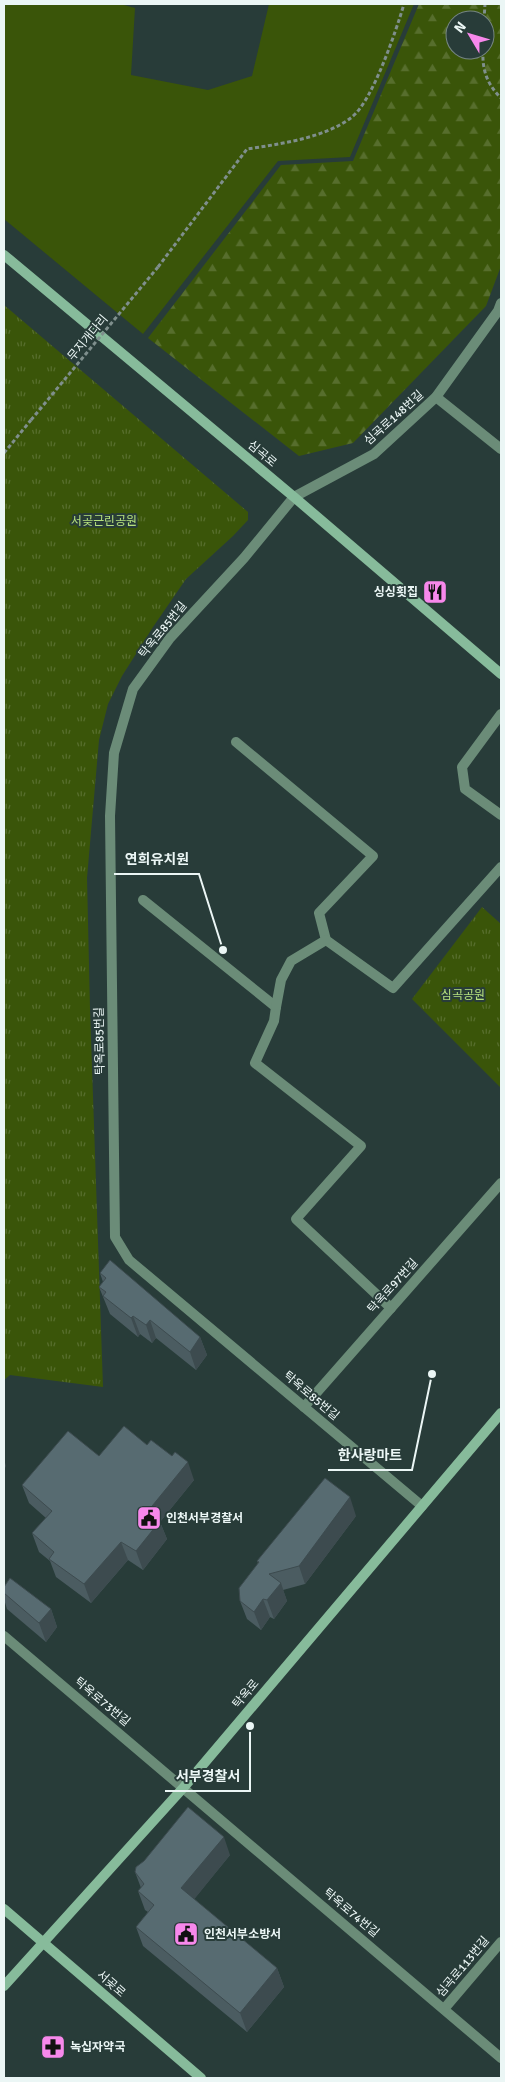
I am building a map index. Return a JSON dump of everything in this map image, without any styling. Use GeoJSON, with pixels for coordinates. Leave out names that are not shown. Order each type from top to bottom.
{"type":"FeatureCollection","features":[{"type":"Feature","properties":{"kind":"street","name":"심곡로"},"geometry":{"type":"LineString","coordinates":[[4,256],[294,497],[501,674]]}},
{"type":"Feature","properties":{"kind":"street"},"geometry":{"type":"LineString","coordinates":[[436,397],[498,311],[501,302]]}},
{"type":"Feature","properties":{"kind":"street","name":"심곡로148번길"},"geometry":{"type":"LineString","coordinates":[[294,497],[374,454],[436,397],[501,449]]}},
{"type":"Feature","properties":{"kind":"street","name":"탁옥로85번길"},"geometry":{"type":"LineString","coordinates":[[294,497],[244,558],[170,638],[133,689],[114,753],[110,816],[110,874],[115,1237],[129,1260],[422,1506]]}},
{"type":"Feature","properties":{"kind":"street"},"geometry":{"type":"LineString","coordinates":[[501,714],[462,767],[465,789],[501,815]]}},
{"type":"Feature","properties":{"kind":"street"},"geometry":{"type":"LineString","coordinates":[[236,742],[373,856],[319,913],[326,940],[393,988],[501,867]]}},
{"type":"Feature","properties":{"kind":"street"},"geometry":{"type":"LineString","coordinates":[[142,900],[276,1006]]}},
{"type":"Feature","properties":{"kind":"street"},"geometry":{"type":"LineString","coordinates":[[326,940],[291,961],[281,980],[274,1021],[255,1063],[361,1146],[296,1218],[391,1308]]}},
{"type":"Feature","properties":{"kind":"street","name":"탁옥로97번길"},"geometry":{"type":"LineString","coordinates":[[304,1407],[501,1183]]}},
{"type":"Feature","properties":{"kind":"street","name":"탁옥로"},"geometry":{"type":"LineString","coordinates":[[4,1986],[184,1787],[501,1413]]}},
{"type":"Feature","properties":{"kind":"street","name":"탁옥로73번길"},"geometry":{"type":"LineString","coordinates":[[4,1636],[184,1787]]}},
{"type":"Feature","properties":{"kind":"street","name":"탁옥로74번길"},"geometry":{"type":"LineString","coordinates":[[184,1787],[501,2058]]}},
{"type":"Feature","properties":{"kind":"street","name":"서곶로"},"geometry":{"type":"LineString","coordinates":[[4,1909],[201,2078]]}},
{"type":"Feature","properties":{"kind":"street","name":"심곡로113번길"},"geometry":{"type":"LineString","coordinates":[[444,2009],[501,1942]]}},
{"type":"Feature","properties":{"kind":"path","name":"무지개다리"},"geometry":{"type":"LineString","coordinates":[[4,453],[158,267],[247,149],[288,142],[332,128],[353,116],[370,91],[392,42],[404,4]]}},
{"type":"Feature","properties":{"kind":"path"},"geometry":{"type":"LineString","coordinates":[[483,60],[490,87],[501,98]]}},
{"type":"Feature","properties":{"kind":"green space"},"geometry":{"type":"Polygon","coordinates":[[[4,4],[120,4],[135,8],[131,75],[208,90],[252,76],[269,4],[414,4],[350,157],[278,161],[143,334],[4,219],[4,4]]]}},
{"type":"Feature","properties":{"kind":"green space"},"geometry":{"type":"Polygon","coordinates":[[[419,4],[501,4],[501,266],[486,306],[353,443],[299,456],[148,338],[281,165],[353,161],[419,4]]]}},
{"type":"Feature","properties":{"kind":"green space","name":"서곶근린공원"},"geometry":{"type":"Polygon","coordinates":[[[4,305],[248,512],[248,520],[186,579],[153,627],[122,676],[108,704],[99,740],[87,878],[103,1387],[10,1375],[4,1380],[4,305]]]}},
{"type":"Feature","properties":{"kind":"green space","name":"심곡공원"},"geometry":{"type":"Polygon","coordinates":[[[482,907],[501,924],[501,1088],[412,999],[482,907]]]}},
{"type":"Feature","properties":{"kind":"building"},"geometry":{"type":"Polygon","coordinates":[[[110,1260],[200,1337],[190,1352],[150,1320],[146,1325],[133,1316],[131,1318],[103,1296],[106,1292],[99,1287],[106,1278],[100,1273],[110,1260]]]}},
{"type":"Feature","properties":{"kind":"building"},"geometry":{"type":"Polygon","coordinates":[[[124,1426],[147,1445],[151,1440],[172,1456],[175,1452],[188,1462],[148,1511],[160,1521],[136,1551],[121,1542],[84,1584],[49,1559],[54,1552],[32,1533],[52,1511],[22,1485],[68,1431],[99,1456],[124,1426]]]}},
{"type":"Feature","properties":{"kind":"building"},"geometry":{"type":"Polygon","coordinates":[[[325,1478],[350,1497],[299,1566],[269,1574],[281,1583],[267,1600],[263,1599],[254,1612],[240,1601],[239,1588],[259,1562],[257,1561],[325,1478]]]}},
{"type":"Feature","properties":{"kind":"building"},"geometry":{"type":"Polygon","coordinates":[[[10,1578],[51,1609],[39,1623],[4,1593],[4,1587],[10,1578]]]}},
{"type":"Feature","properties":{"kind":"building","name":"인천서부소방서"},"geometry":{"type":"Polygon","coordinates":[[[188,1807],[224,1837],[181,1888],[277,1968],[240,2013],[136,1927],[154,1905],[138,1891],[144,1884],[135,1872],[136,1867],[144,1861],[188,1807]]]}},
{"type":"Feature","properties":{"kind":"place","name":"싱싱횟집"},"geometry":{"type":"Point","coordinates":[435,592]}},
{"type":"Feature","properties":{"kind":"place","name":"연희유치원"},"geometry":{"type":"Point","coordinates":[223,950]}},
{"type":"Feature","properties":{"kind":"place","name":"한사랑마트"},"geometry":{"type":"Point","coordinates":[432,1374]}},
{"type":"Feature","properties":{"kind":"place","name":"인천서부경찰서"},"geometry":{"type":"Point","coordinates":[149,1518]}},
{"type":"Feature","properties":{"kind":"place","name":"서부경찰서"},"geometry":{"type":"Point","coordinates":[250,1726]}},
{"type":"Feature","properties":{"kind":"place","name":"인천서부소방서"},"geometry":{"type":"Point","coordinates":[186,1934]}},
{"type":"Feature","properties":{"kind":"place","name":"녹십자약국"},"geometry":{"type":"Point","coordinates":[53,2047]}}]}
